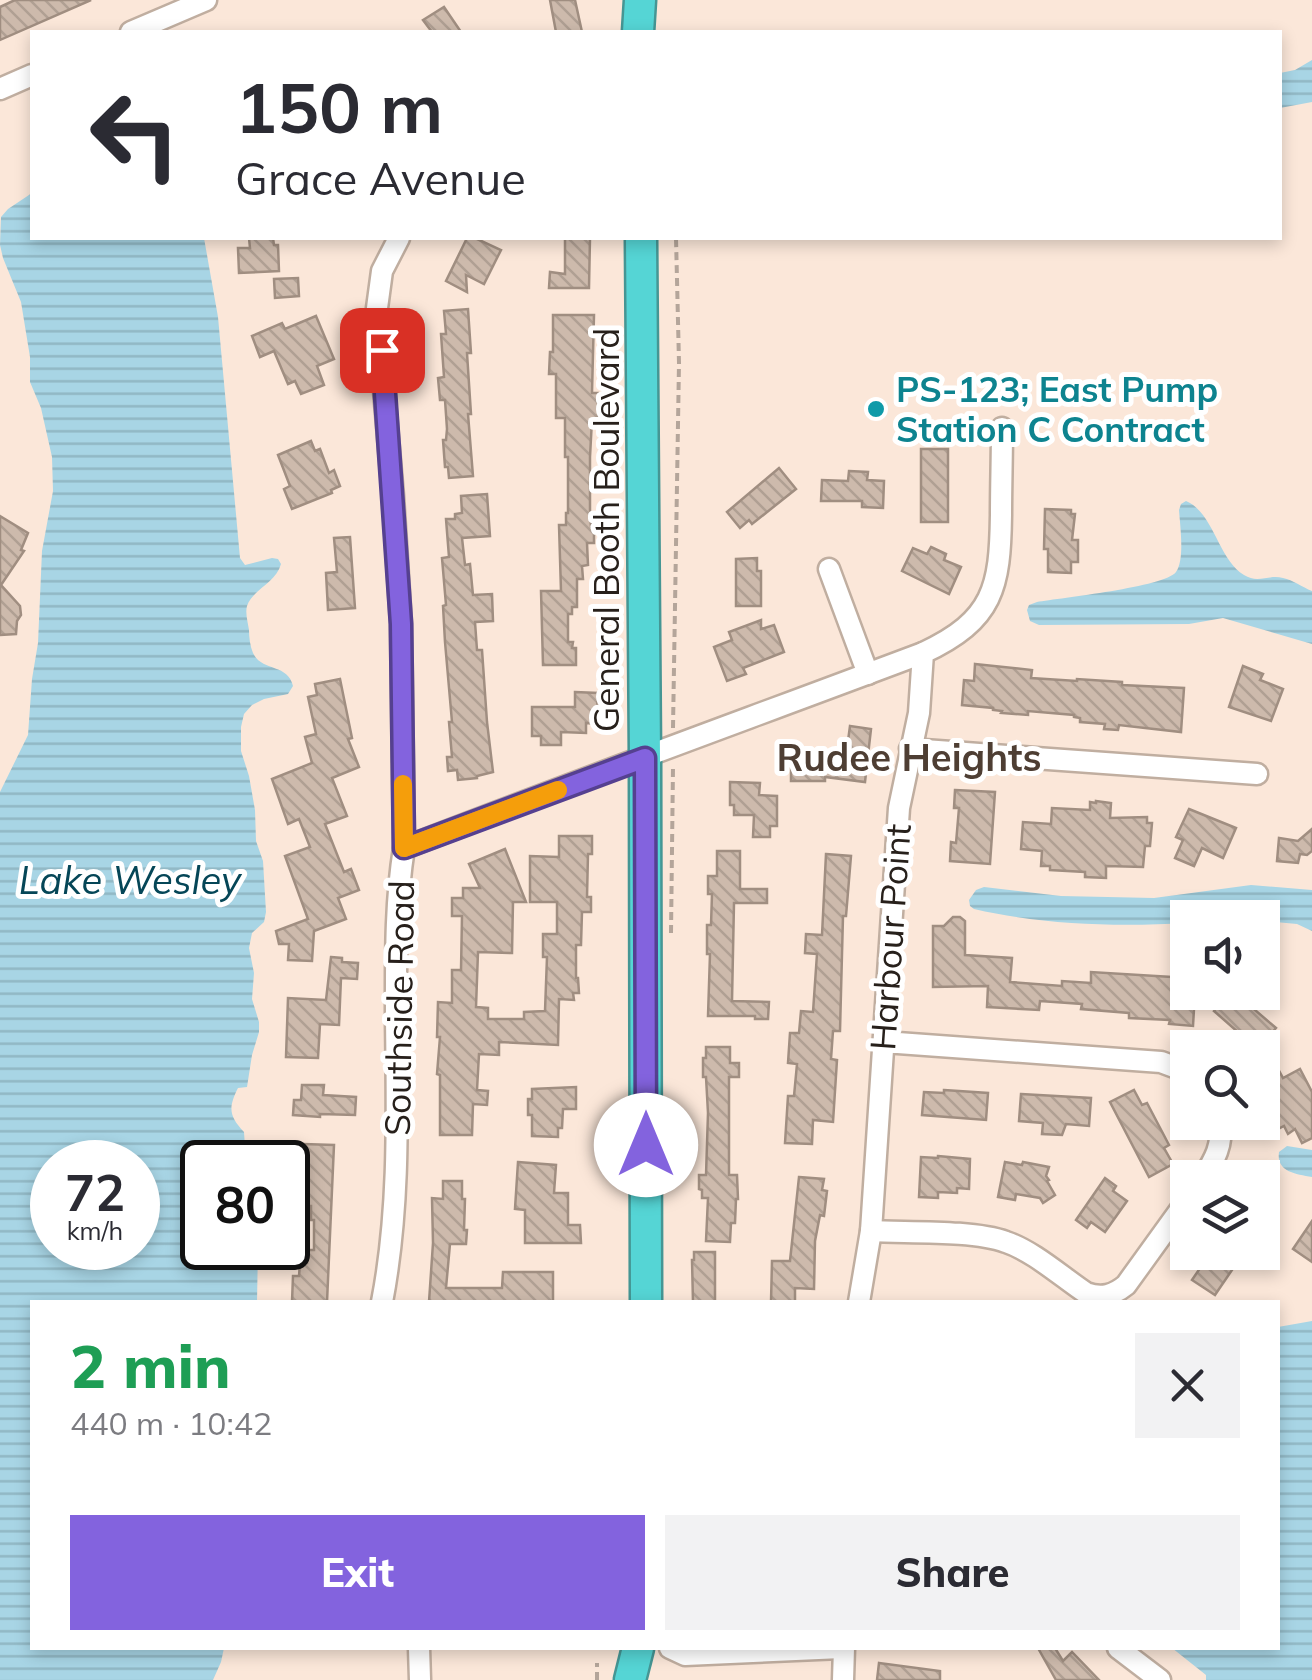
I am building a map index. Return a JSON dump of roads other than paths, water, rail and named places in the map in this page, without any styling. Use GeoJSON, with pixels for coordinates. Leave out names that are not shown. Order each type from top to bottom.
{"type":"FeatureCollection","features":[{"type":"Feature","properties":{"kind":"highway","name":"General Booth Boulevard"},"geometry":{"type":"LineString","coordinates":[[641,240],[659,752],[646,1300]]}},
{"type":"Feature","properties":{"kind":"highway"},"geometry":{"type":"LineString","coordinates":[[630,1680],[641,1650]]}},
{"type":"Feature","properties":{"kind":"highway"},"geometry":{"type":"LineString","coordinates":[[643,1650],[652,1680]]}},
{"type":"Feature","properties":{"kind":"street"},"geometry":{"type":"LineString","coordinates":[[136,30],[206,0]]}},
{"type":"Feature","properties":{"kind":"street"},"geometry":{"type":"LineString","coordinates":[[0,89],[30,76]]}},
{"type":"Feature","properties":{"kind":"street","name":"Southside Road"},"geometry":{"type":"LineString","coordinates":[[382,1300],[396,1196],[396,968],[404,848],[401,624],[377,308],[382,271],[398,240]]}},
{"type":"Feature","properties":{"kind":"street"},"geometry":{"type":"LineString","coordinates":[[404,848],[924,654],[955,636],[987,604],[996,584],[1001,558],[1002,428]]}},
{"type":"Feature","properties":{"kind":"street"},"geometry":{"type":"LineString","coordinates":[[828,569],[868,674]]}},
{"type":"Feature","properties":{"kind":"street","name":"Harbour Point"},"geometry":{"type":"LineString","coordinates":[[859,1300],[871,1232],[898,808],[919,713],[924,654]]}},
{"type":"Feature","properties":{"kind":"street"},"geometry":{"type":"LineString","coordinates":[[910,749],[1258,774]]}},
{"type":"Feature","properties":{"kind":"street"},"geometry":{"type":"LineString","coordinates":[[884,1042],[1170,1065]]}},
{"type":"Feature","properties":{"kind":"street"},"geometry":{"type":"LineString","coordinates":[[871,1232],[1001,1240],[1096,1297],[1115,1294],[1126,1285],[1170,1224]]}},
{"type":"Feature","properties":{"kind":"street"},"geometry":{"type":"LineString","coordinates":[[419,1650],[420,1680]]}},
{"type":"Feature","properties":{"kind":"street"},"geometry":{"type":"LineString","coordinates":[[674,1650],[685,1655],[797,1650]]}},
{"type":"Feature","properties":{"kind":"street"},"geometry":{"type":"LineString","coordinates":[[842,1650],[842,1680]]}},
{"type":"Feature","properties":{"kind":"street"},"geometry":{"type":"LineString","coordinates":[[1121,1650],[1160,1680]]}},
{"type":"Feature","properties":{"kind":"water"},"geometry":{"type":"Polygon","coordinates":[[[1312,60],[1312,102],[1282,108],[1282,73],[1312,60]]]}},
{"type":"Feature","properties":{"kind":"water","name":"Lake Wesley"},"geometry":{"type":"Polygon","coordinates":[[[30,194],[30,240],[204,240],[218,317],[240,558],[245,565],[272,558],[281,564],[246,609],[253,653],[262,663],[286,674],[293,686],[288,694],[252,705],[244,714],[241,727],[241,751],[263,861],[266,912],[264,922],[252,933],[249,948],[254,973],[252,999],[259,1032],[247,1087],[238,1088],[232,1106],[245,1140],[180,1140],[180,1270],[258,1270],[257,1300],[30,1300],[30,1650],[224,1650],[213,1680],[0,1680],[0,792],[28,735],[42,551],[53,491],[52,457],[41,408],[30,382],[21,302],[0,245],[1,217],[30,194]]]}},
{"type":"Feature","properties":{"kind":"water"},"geometry":{"type":"Polygon","coordinates":[[[1186,501],[1203,515],[1228,558],[1244,575],[1254,579],[1283,578],[1312,591],[1312,644],[1223,618],[1189,624],[1039,625],[1030,621],[1027,610],[1037,602],[1133,587],[1176,572],[1181,551],[1179,510],[1186,501]]]}},
{"type":"Feature","properties":{"kind":"water"},"geometry":{"type":"Polygon","coordinates":[[[1251,885],[1312,890],[1312,931],[1280,922],[1280,900],[1170,900],[1170,924],[1134,925],[1053,922],[1000,914],[974,909],[969,900],[984,887],[1061,896],[1154,898],[1251,885]]]}},
{"type":"Feature","properties":{"kind":"water"},"geometry":{"type":"Polygon","coordinates":[[[1287,1146],[1312,1150],[1312,1177],[1284,1168],[1279,1152],[1287,1146]]]}},
{"type":"Feature","properties":{"kind":"water"},"geometry":{"type":"Polygon","coordinates":[[[1312,1321],[1312,1680],[1206,1680],[1206,1675],[1175,1650],[1280,1650],[1280,1327],[1312,1321]]]}},
{"type":"Feature","properties":{"kind":"place","name":"PS-123; East Pump Station C Contract"},"geometry":{"type":"Point","coordinates":[876,409]}},
{"type":"Feature","properties":{"kind":"district","name":"Rudee Heights"},"geometry":{"type":"Point","coordinates":[909,757]}}]}
